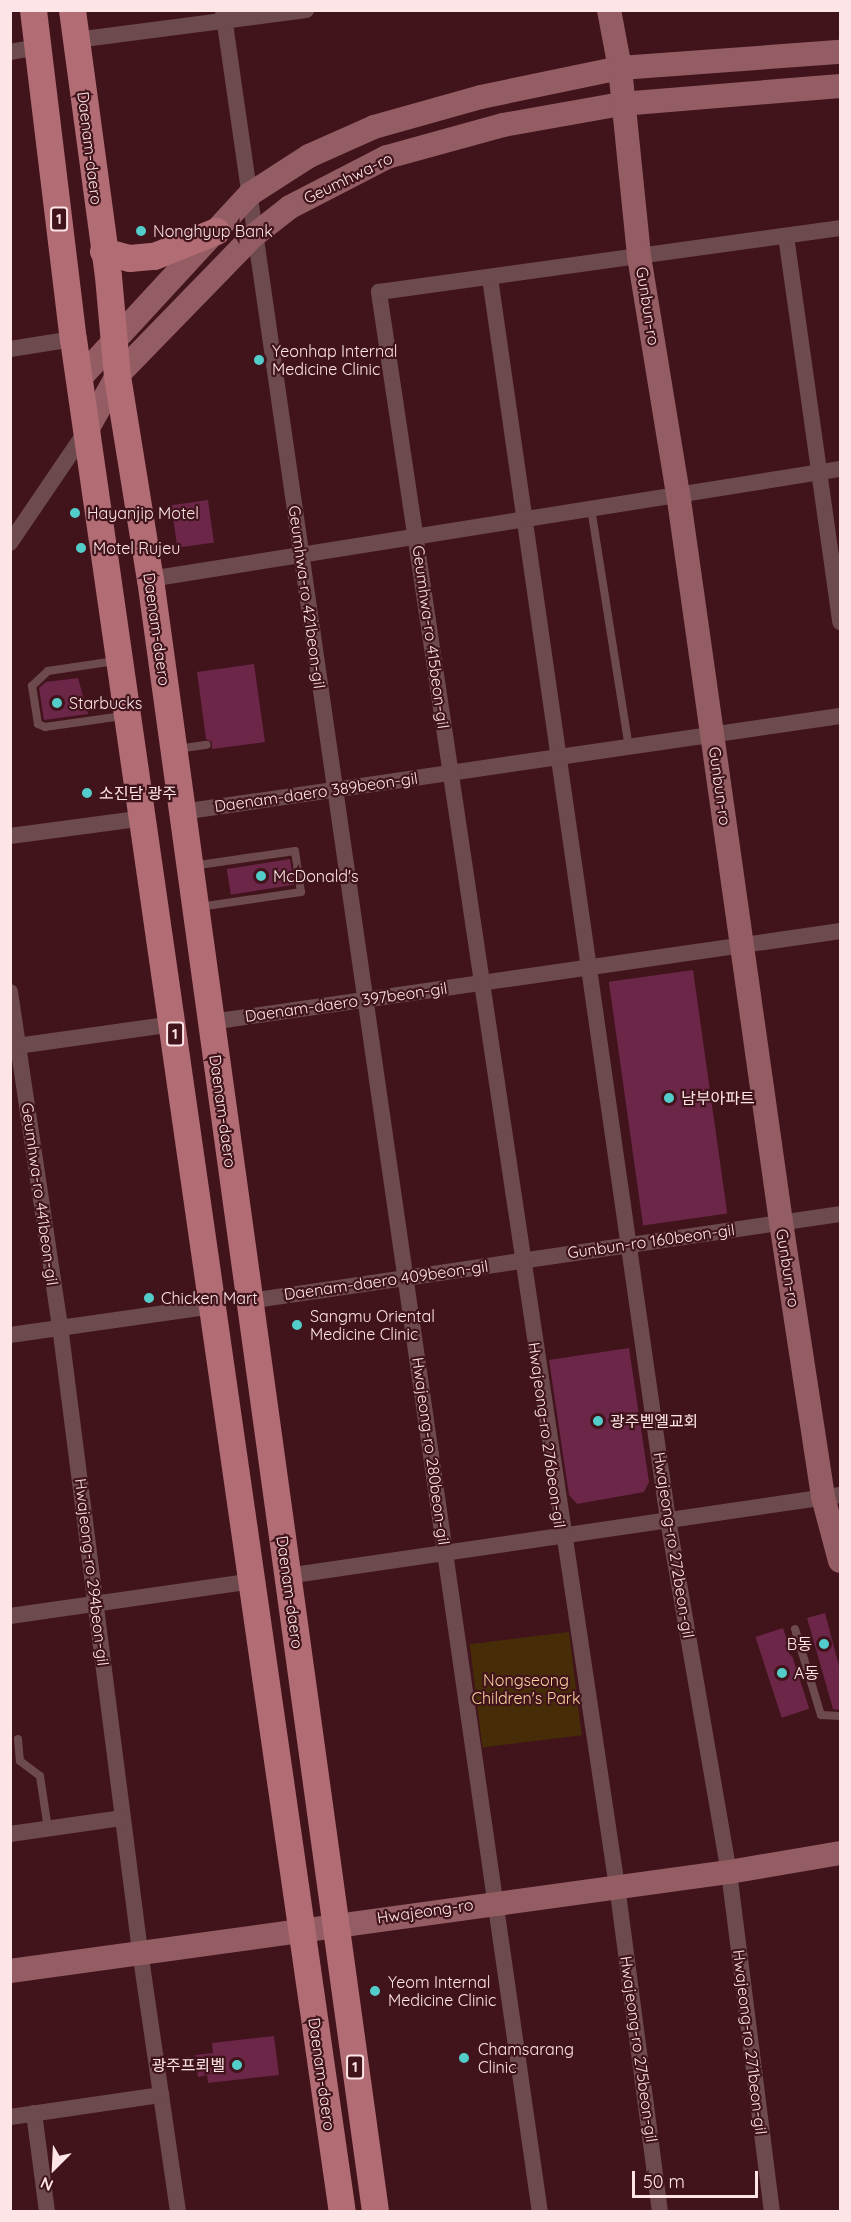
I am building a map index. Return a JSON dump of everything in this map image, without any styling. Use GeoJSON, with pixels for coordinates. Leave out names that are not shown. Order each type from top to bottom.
{"type":"FeatureCollection","features":[{"type":"Feature","properties":{"kind":"main road","name":"Daenam-daero"},"geometry":{"type":"LineString","coordinates":[[33,10],[73,339],[145,818],[342,2211]]}},
{"type":"Feature","properties":{"kind":"main road","name":"Daenam-daero"},"geometry":{"type":"LineString","coordinates":[[72,10],[116,340],[117,376],[150,579],[375,2211]]}},
{"type":"Feature","properties":{"kind":"main road"},"geometry":{"type":"LineString","coordinates":[[103,250],[129,258],[154,256],[216,231]]}},
{"type":"Feature","properties":{"kind":"street"},"geometry":{"type":"LineString","coordinates":[[76,40],[224,16],[306,10]]}},
{"type":"Feature","properties":{"kind":"street","name":"Gunbun-ro"},"geometry":{"type":"LineString","coordinates":[[609,10],[620,68],[621,104],[639,256],[678,492],[781,1222],[832,1496],[840,1561]]}},
{"type":"Feature","properties":{"kind":"street","name":"Geumhwa-ro 421beon-gil"},"geometry":{"type":"LineString","coordinates":[[224,16],[366,1000]]}},
{"type":"Feature","properties":{"kind":"street"},"geometry":{"type":"LineString","coordinates":[[10,51],[39,47]]}},
{"type":"Feature","properties":{"kind":"street","name":"Geumhwa-ro"},"geometry":{"type":"LineString","coordinates":[[80,378],[250,194],[309,156],[414,113],[620,68],[840,52]]}},
{"type":"Feature","properties":{"kind":"street","name":"Geumhwa-ro"},"geometry":{"type":"LineString","coordinates":[[10,543],[88,428],[117,376],[254,236],[326,186],[387,157],[503,125],[621,104],[840,86]]}},
{"type":"Feature","properties":{"kind":"street"},"geometry":{"type":"LineString","coordinates":[[489,278],[840,228]]}},
{"type":"Feature","properties":{"kind":"street"},"geometry":{"type":"LineString","coordinates":[[786,236],[840,622]]}},
{"type":"Feature","properties":{"kind":"street","name":"Geumhwa-ro 415beon-gil"},"geometry":{"type":"LineString","coordinates":[[482,983],[379,292],[489,278]]}},
{"type":"Feature","properties":{"kind":"street","name":"Hwajeong-ro 272beon-gil"},"geometry":{"type":"LineString","coordinates":[[489,278],[631,1244],[668,1520],[729,1872]]}},
{"type":"Feature","properties":{"kind":"street"},"geometry":{"type":"LineString","coordinates":[[10,349],[73,339]]}},
{"type":"Feature","properties":{"kind":"street"},"geometry":{"type":"LineString","coordinates":[[150,579],[678,492],[840,469]]}},
{"type":"Feature","properties":{"kind":"street","name":"Daenam-daero 389beon-gil"},"geometry":{"type":"LineString","coordinates":[[182,812],[840,716]]}},
{"type":"Feature","properties":{"kind":"street"},"geometry":{"type":"LineString","coordinates":[[10,836],[145,818]]}},
{"type":"Feature","properties":{"kind":"street","name":"Daenam-daero 397beon-gil"},"geometry":{"type":"LineString","coordinates":[[211,1022],[840,931]]}},
{"type":"Feature","properties":{"kind":"street","name":"Hwajeong-ro 276beon-gil"},"geometry":{"type":"LineString","coordinates":[[482,983],[562,1536],[617,1887]]}},
{"type":"Feature","properties":{"kind":"street","name":"Geumhwa-ro 441beon-gil"},"geometry":{"type":"LineString","coordinates":[[10,992],[14,1048],[60,1326]]}},
{"type":"Feature","properties":{"kind":"street","name":"Hwajeong-ro 280beon-gil"},"geometry":{"type":"LineString","coordinates":[[366,1000],[540,2211]]}},
{"type":"Feature","properties":{"kind":"street"},"geometry":{"type":"LineString","coordinates":[[10,1067],[14,1048],[173,1024]]}},
{"type":"Feature","properties":{"kind":"street","name":"Gunbun-ro 160beon-gil"},"geometry":{"type":"LineString","coordinates":[[522,1260],[840,1214]]}},
{"type":"Feature","properties":{"kind":"street","name":"Daenam-daero 409beon-gil"},"geometry":{"type":"LineString","coordinates":[[249,1301],[522,1260]]}},
{"type":"Feature","properties":{"kind":"street"},"geometry":{"type":"LineString","coordinates":[[10,1335],[60,1326],[213,1306]]}},
{"type":"Feature","properties":{"kind":"street","name":"Hwajeong-ro 294beon-gil"},"geometry":{"type":"LineString","coordinates":[[60,1326],[140,1951],[178,2211]]}},
{"type":"Feature","properties":{"kind":"street"},"geometry":{"type":"LineString","coordinates":[[287,1576],[832,1496]]}},
{"type":"Feature","properties":{"kind":"street"},"geometry":{"type":"LineString","coordinates":[[10,1616],[252,1581]]}},
{"type":"Feature","properties":{"kind":"street"},"geometry":{"type":"LineString","coordinates":[[10,1834],[123,1818]]}},
{"type":"Feature","properties":{"kind":"street","name":"Hwajeong-ro"},"geometry":{"type":"LineString","coordinates":[[10,1971],[336,1923],[729,1872],[840,1853]]}},
{"type":"Feature","properties":{"kind":"street","name":"Hwajeong-ro 271beon-gil"},"geometry":{"type":"LineString","coordinates":[[729,1872],[772,2211]]}},
{"type":"Feature","properties":{"kind":"street","name":"Hwajeong-ro 275beon-gil"},"geometry":{"type":"LineString","coordinates":[[617,1887],[660,2211]]}},
{"type":"Feature","properties":{"kind":"street"},"geometry":{"type":"LineString","coordinates":[[10,2117],[161,2095]]}},
{"type":"Feature","properties":{"kind":"street"},"geometry":{"type":"LineString","coordinates":[[34,2113],[47,2211]]}},
{"type":"Feature","properties":{"kind":"lane"},"geometry":{"type":"LineString","coordinates":[[591,507],[629,747]]}},
{"type":"Feature","properties":{"kind":"lane"},"geometry":{"type":"LineString","coordinates":[[122,660],[48,671],[32,686],[38,724],[45,728],[130,715]]}},
{"type":"Feature","properties":{"kind":"lane"},"geometry":{"type":"LineString","coordinates":[[173,749],[207,745]]}},
{"type":"Feature","properties":{"kind":"lane"},"geometry":{"type":"LineString","coordinates":[[190,866],[295,851],[301,892],[195,907]]}},
{"type":"Feature","properties":{"kind":"lane"},"geometry":{"type":"LineString","coordinates":[[795,1629],[821,1715],[840,1716]]}},
{"type":"Feature","properties":{"kind":"lane"},"geometry":{"type":"LineString","coordinates":[[18,1739],[20,1761],[40,1776],[48,1829]]}},
{"type":"Feature","properties":{"kind":"green space","name":"Nongseong Children's Park"},"geometry":{"type":"Polygon","coordinates":[[[569,1632],[582,1735],[482,1747],[470,1644],[569,1632]]]}},
{"type":"Feature","properties":{"kind":"building"},"geometry":{"type":"Polygon","coordinates":[[[208,500],[214,543],[177,548],[171,505],[208,500]]]}},
{"type":"Feature","properties":{"kind":"building"},"geometry":{"type":"Polygon","coordinates":[[[254,664],[265,742],[212,749],[212,742],[206,739],[197,672],[254,664]]]}},
{"type":"Feature","properties":{"kind":"building","name":"Starbucks"},"geometry":{"type":"Polygon","coordinates":[[[78,678],[88,714],[44,720],[39,688],[46,682],[78,678]]]}},
{"type":"Feature","properties":{"kind":"building","name":"McDonald's"},"geometry":{"type":"Polygon","coordinates":[[[290,859],[294,885],[231,895],[227,869],[290,859]]]}},
{"type":"Feature","properties":{"kind":"building","name":"남부아파트"},"geometry":{"type":"Polygon","coordinates":[[[693,970],[727,1214],[643,1225],[609,982],[693,970]]]}},
{"type":"Feature","properties":{"kind":"building","name":"광주벧엘교회"},"geometry":{"type":"Polygon","coordinates":[[[629,1348],[649,1482],[644,1492],[577,1504],[569,1495],[549,1360],[629,1348]]]}},
{"type":"Feature","properties":{"kind":"building","name":"B동"},"geometry":{"type":"Polygon","coordinates":[[[825,1613],[840,1670],[840,1710],[833,1709],[807,1618],[825,1613]]]}},
{"type":"Feature","properties":{"kind":"building","name":"A동"},"geometry":{"type":"Polygon","coordinates":[[[783,1628],[809,1709],[782,1718],[755,1637],[783,1628]]]}},
{"type":"Feature","properties":{"kind":"building","name":"광주프뢰벨"},"geometry":{"type":"Polygon","coordinates":[[[274,2036],[279,2075],[208,2083],[207,2075],[198,2077],[195,2055],[213,2053],[212,2043],[274,2036]]]}},
{"type":"Feature","properties":{"kind":"place","name":"Nonghyup Bank"},"geometry":{"type":"Point","coordinates":[141,231]}},
{"type":"Feature","properties":{"kind":"place","name":"Yeonhap Internal Medicine Clinic"},"geometry":{"type":"Point","coordinates":[259,360]}},
{"type":"Feature","properties":{"kind":"place","name":"Hayanjip Motel"},"geometry":{"type":"Point","coordinates":[75,513]}},
{"type":"Feature","properties":{"kind":"place","name":"Motel Rujeu"},"geometry":{"type":"Point","coordinates":[81,548]}},
{"type":"Feature","properties":{"kind":"place","name":"Starbucks"},"geometry":{"type":"Point","coordinates":[57,703]}},
{"type":"Feature","properties":{"kind":"place","name":"소진담 광주"},"geometry":{"type":"Point","coordinates":[87,793]}},
{"type":"Feature","properties":{"kind":"place","name":"McDonald's"},"geometry":{"type":"Point","coordinates":[261,876]}},
{"type":"Feature","properties":{"kind":"place","name":"남부아파트"},"geometry":{"type":"Point","coordinates":[669,1098]}},
{"type":"Feature","properties":{"kind":"place","name":"Chicken Mart"},"geometry":{"type":"Point","coordinates":[149,1298]}},
{"type":"Feature","properties":{"kind":"place","name":"Sangmu Oriental Medicine Clinic"},"geometry":{"type":"Point","coordinates":[297,1325]}},
{"type":"Feature","properties":{"kind":"place","name":"광주벧엘교회"},"geometry":{"type":"Point","coordinates":[598,1421]}},
{"type":"Feature","properties":{"kind":"place","name":"B동"},"geometry":{"type":"Point","coordinates":[824,1644]}},
{"type":"Feature","properties":{"kind":"place","name":"A동"},"geometry":{"type":"Point","coordinates":[782,1673]}},
{"type":"Feature","properties":{"kind":"place","name":"Yeom Internal Medicine Clinic"},"geometry":{"type":"Point","coordinates":[375,1991]}},
{"type":"Feature","properties":{"kind":"place","name":"Chamsarang Clinic"},"geometry":{"type":"Point","coordinates":[464,2058]}},
{"type":"Feature","properties":{"kind":"place","name":"광주프뢰벨"},"geometry":{"type":"Point","coordinates":[237,2065]}}]}
